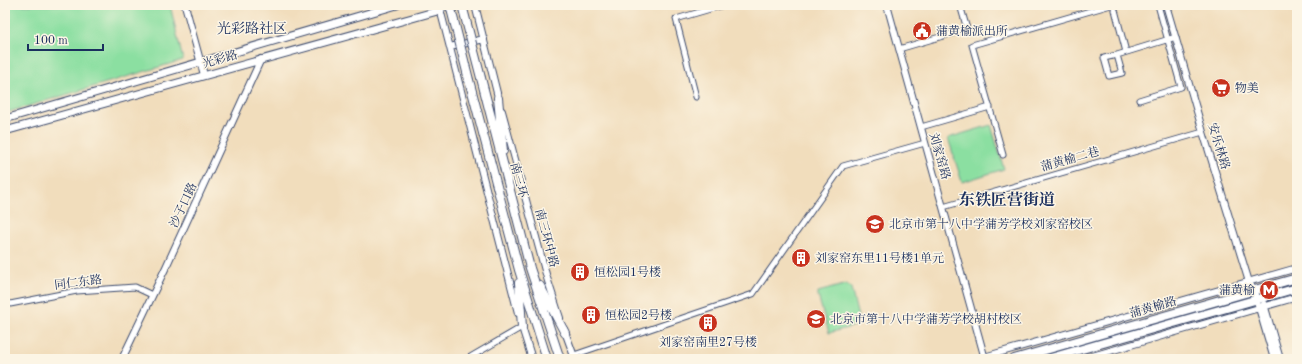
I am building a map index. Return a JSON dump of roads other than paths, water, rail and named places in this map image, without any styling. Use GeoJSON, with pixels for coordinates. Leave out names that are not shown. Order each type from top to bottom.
{"type":"FeatureCollection","features":[{"type":"Feature","properties":{"kind":"main road","name":"光彩路"},"geometry":{"type":"LineString","coordinates":[[5,119],[397,5]]}},
{"type":"Feature","properties":{"kind":"main road","name":"南三环"},"geometry":{"type":"LineString","coordinates":[[450,5],[519,270],[546,356]]}},
{"type":"Feature","properties":{"kind":"main road","name":"南三环"},"geometry":{"type":"LineString","coordinates":[[462,5],[530,268],[560,359]]}},
{"type":"Feature","properties":{"kind":"main road","name":"光彩路"},"geometry":{"type":"LineString","coordinates":[[5,131],[262,59],[440,7]]}},
{"type":"Feature","properties":{"kind":"main road"},"geometry":{"type":"LineString","coordinates":[[498,98],[505,176]]}},
{"type":"Feature","properties":{"kind":"main road"},"geometry":{"type":"LineString","coordinates":[[530,268],[565,333]]}},
{"type":"Feature","properties":{"kind":"main road"},"geometry":{"type":"LineString","coordinates":[[519,270],[522,327]]}},
{"type":"Feature","properties":{"kind":"main road","name":"蒲黄榆路"},"geometry":{"type":"LineString","coordinates":[[1014,359],[1297,278]]}},
{"type":"Feature","properties":{"kind":"main road","name":"蒲黄榆路"},"geometry":{"type":"LineString","coordinates":[[1048,359],[1297,288]]}},
{"type":"Feature","properties":{"kind":"street"},"geometry":{"type":"LineString","coordinates":[[185,5],[204,75]]}},
{"type":"Feature","properties":{"kind":"street"},"geometry":{"type":"LineString","coordinates":[[450,5],[440,7],[522,327],[532,359]]}},
{"type":"Feature","properties":{"kind":"street","name":"南三环中路"},"geometry":{"type":"LineString","coordinates":[[475,5],[498,98],[547,278],[565,333],[575,357]]}},
{"type":"Feature","properties":{"kind":"street"},"geometry":{"type":"LineString","coordinates":[[696,97],[676,19],[724,5]]}},
{"type":"Feature","properties":{"kind":"street","name":"刘家窑路"},"geometry":{"type":"LineString","coordinates":[[887,5],[985,358]]}},
{"type":"Feature","properties":{"kind":"street"},"geometry":{"type":"LineString","coordinates":[[899,49],[967,29],[960,5]]}},
{"type":"Feature","properties":{"kind":"street"},"geometry":{"type":"LineString","coordinates":[[1003,155],[972,45],[1111,5]]}},
{"type":"Feature","properties":{"kind":"street"},"geometry":{"type":"LineString","coordinates":[[1139,100],[1181,87],[1158,5]]}},
{"type":"Feature","properties":{"kind":"street","name":"安乐林路"},"geometry":{"type":"LineString","coordinates":[[1166,5],[1249,282],[1259,299],[1262,308]]}},
{"type":"Feature","properties":{"kind":"street"},"geometry":{"type":"LineString","coordinates":[[1116,10],[1126,52]]}},
{"type":"Feature","properties":{"kind":"street"},"geometry":{"type":"LineString","coordinates":[[1117,54],[1122,73],[1109,76],[1104,58],[1117,54],[1168,40],[1176,37]]}},
{"type":"Feature","properties":{"kind":"street"},"geometry":{"type":"LineString","coordinates":[[450,47],[484,39]]}},
{"type":"Feature","properties":{"kind":"street","name":"沙子口路"},"geometry":{"type":"LineString","coordinates":[[122,359],[262,59]]}},
{"type":"Feature","properties":{"kind":"street"},"geometry":{"type":"LineString","coordinates":[[921,127],[990,107]]}},
{"type":"Feature","properties":{"kind":"street","name":"蒲黄榆二巷"},"geometry":{"type":"LineString","coordinates":[[943,207],[1203,132]]}},
{"type":"Feature","properties":{"kind":"street"},"geometry":{"type":"LineString","coordinates":[[575,357],[753,294],[843,166],[925,143]]}},
{"type":"Feature","properties":{"kind":"street"},"geometry":{"type":"LineString","coordinates":[[977,359],[985,358],[1297,268]]}},
{"type":"Feature","properties":{"kind":"street","name":"同仁东路"},"geometry":{"type":"LineString","coordinates":[[5,305],[77,291],[135,287],[152,295]]}},
{"type":"Feature","properties":{"kind":"street"},"geometry":{"type":"LineString","coordinates":[[1082,359],[1297,297]]}},
{"type":"Feature","properties":{"kind":"street"},"geometry":{"type":"LineString","coordinates":[[1262,308],[1274,359]]}},
{"type":"Feature","properties":{"kind":"street"},"geometry":{"type":"LineString","coordinates":[[1262,308],[1280,359]]}},
{"type":"Feature","properties":{"kind":"street"},"geometry":{"type":"LineString","coordinates":[[467,359],[522,327]]}},
{"type":"Feature","properties":{"kind":"place","name":"蒲黄榆派出所"},"geometry":{"type":"Point","coordinates":[922,31]}},
{"type":"Feature","properties":{"kind":"place","name":"物美"},"geometry":{"type":"Point","coordinates":[1221,88]}},
{"type":"Feature","properties":{"kind":"place","name":"北京市第十八中学蒲芳学校刘家窑校区"},"geometry":{"type":"Point","coordinates":[875,224]}},
{"type":"Feature","properties":{"kind":"place","name":"刘家窑东里11号楼1单元"},"geometry":{"type":"Point","coordinates":[801,258]}},
{"type":"Feature","properties":{"kind":"place","name":"恒松园1号楼"},"geometry":{"type":"Point","coordinates":[580,272]}},
{"type":"Feature","properties":{"kind":"place","name":"蒲黄榆"},"geometry":{"type":"Point","coordinates":[1269,290]}},
{"type":"Feature","properties":{"kind":"place","name":"恒松园2号楼"},"geometry":{"type":"Point","coordinates":[591,315]}},
{"type":"Feature","properties":{"kind":"place","name":"北京市第十八中学蒲芳学校胡村校区"},"geometry":{"type":"Point","coordinates":[816,319]}},
{"type":"Feature","properties":{"kind":"place","name":"刘家窑南里27号楼"},"geometry":{"type":"Point","coordinates":[708,323]}},
{"type":"Feature","properties":{"kind":"district","name":"光彩路社区"},"geometry":{"type":"Point","coordinates":[252,28]}},
{"type":"Feature","properties":{"kind":"district","name":"东铁匠营街道"},"geometry":{"type":"Point","coordinates":[1007,199]}}]}
